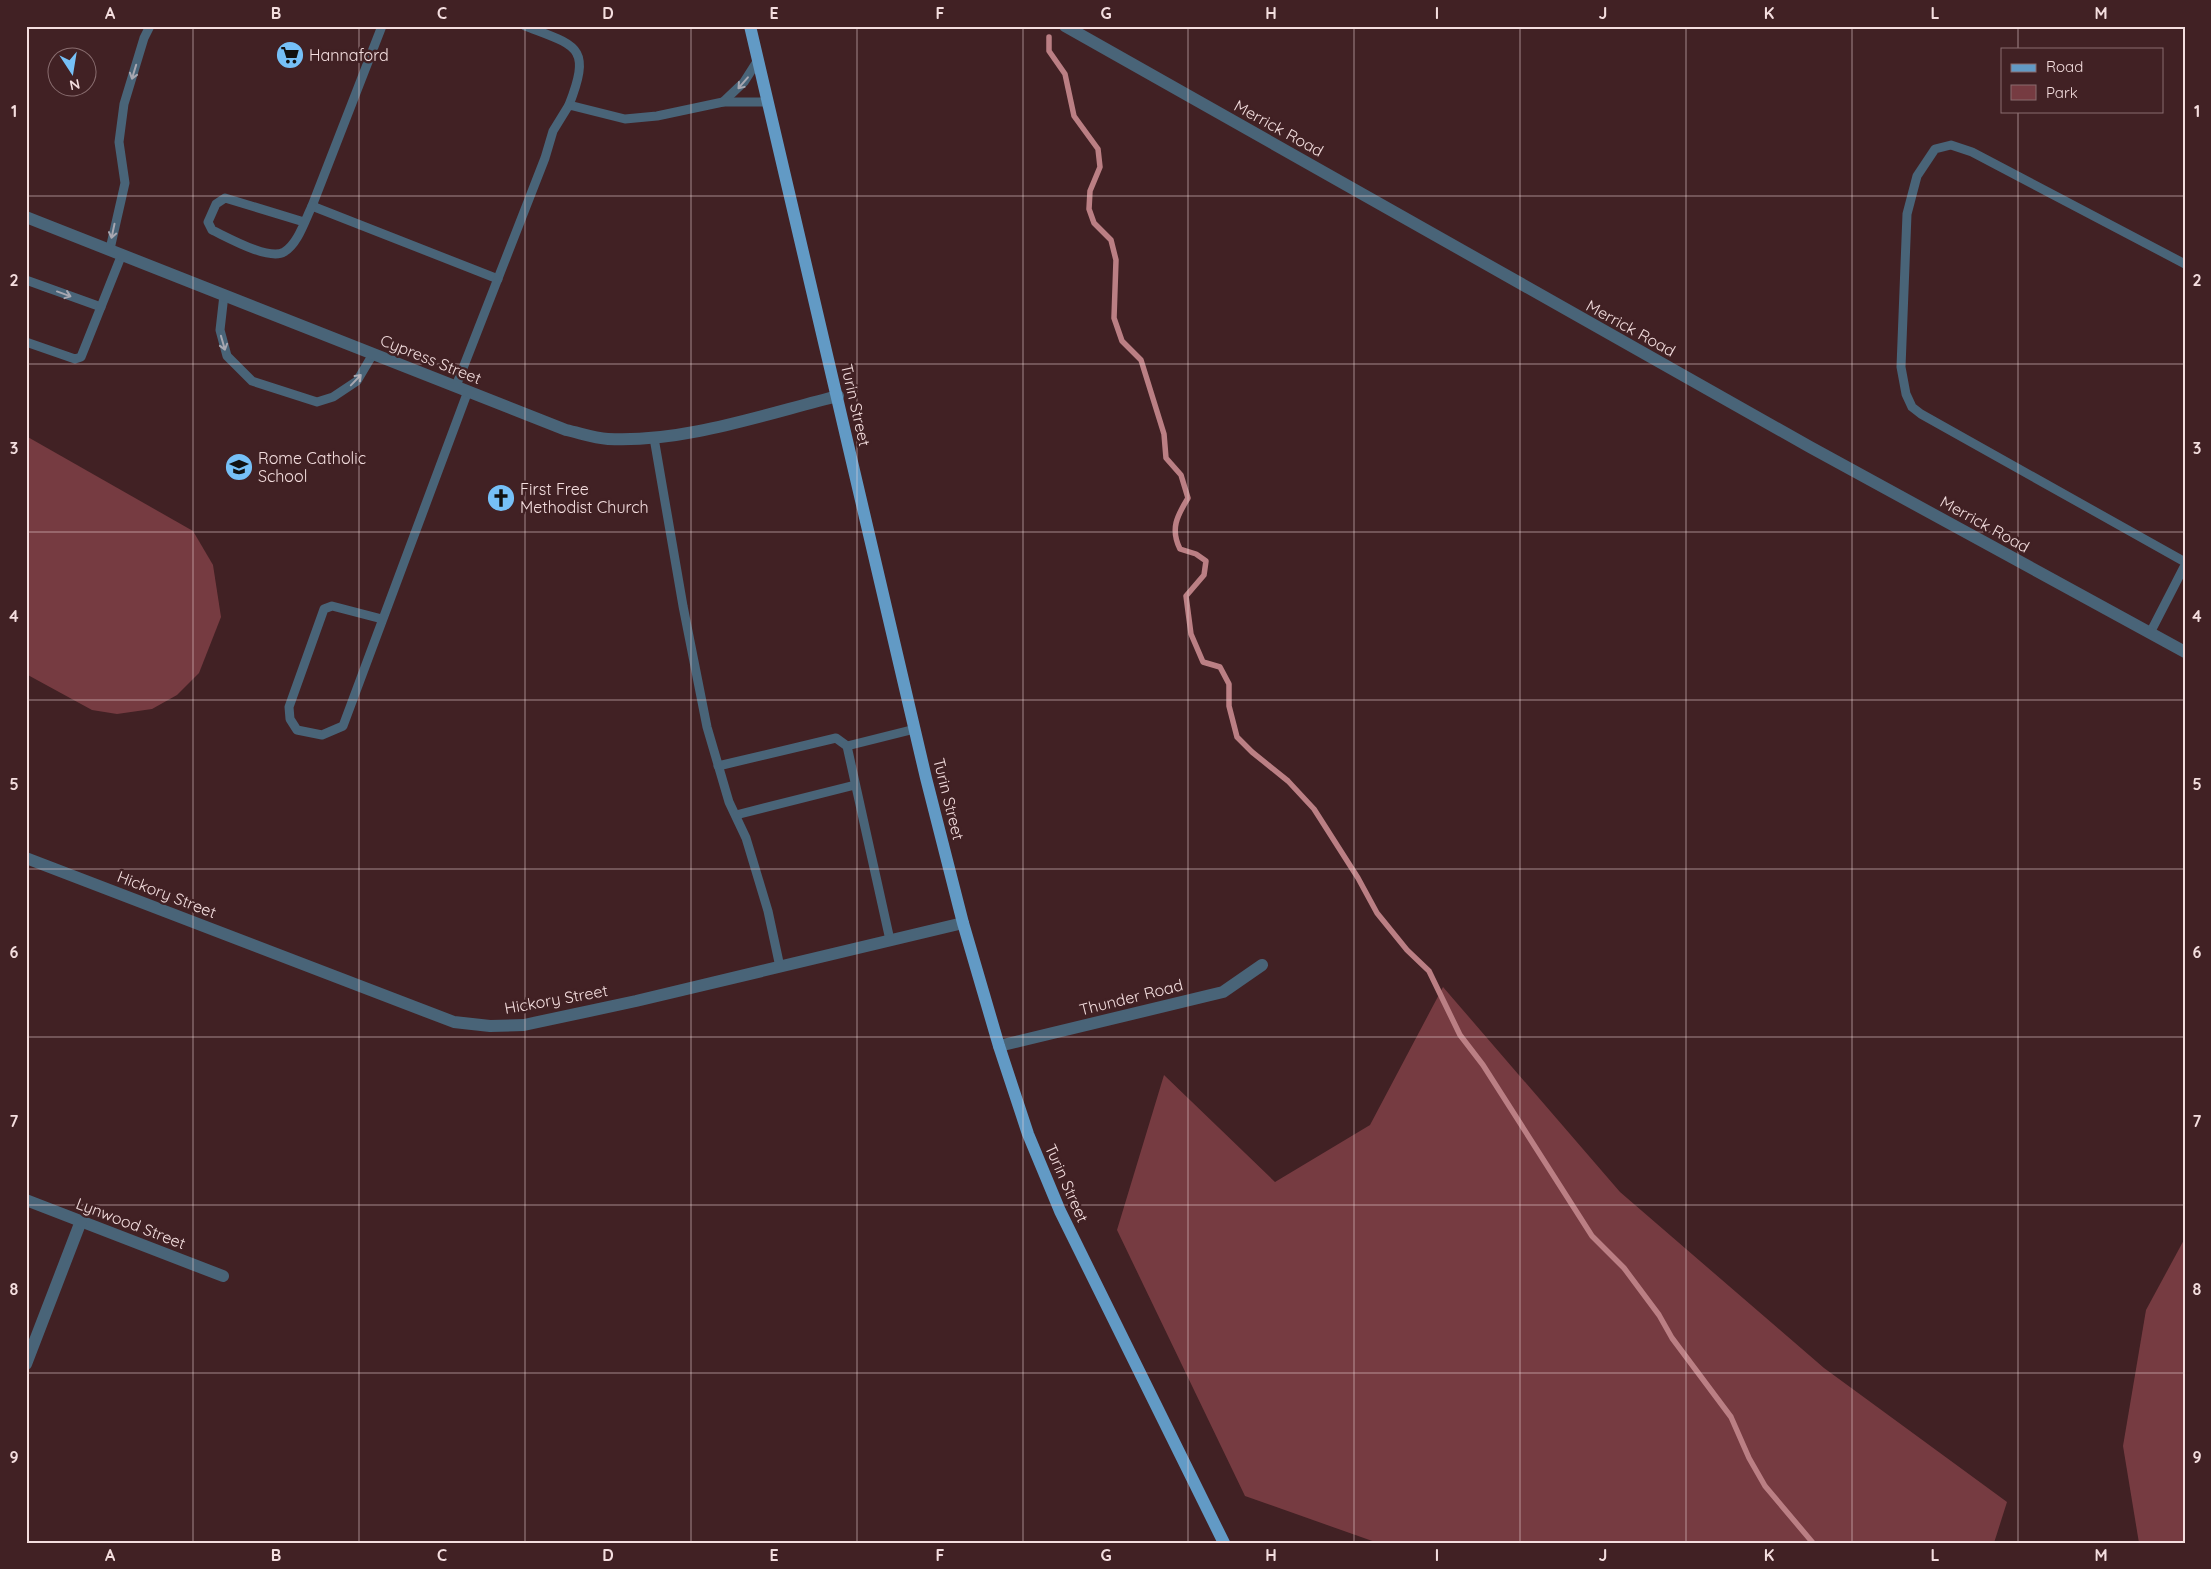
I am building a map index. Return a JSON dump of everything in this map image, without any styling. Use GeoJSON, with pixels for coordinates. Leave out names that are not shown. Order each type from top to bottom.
{"type":"FeatureCollection","features":[{"type":"Feature","properties":{"kind":"main road","name":"Turin Street"},"geometry":{"type":"LineString","coordinates":[[750,26],[915,729],[963,923],[999,1046],[1028,1134],[1060,1211],[1224,1543]]}},
{"type":"Feature","properties":{"kind":"street","name":"Merrick Road"},"geometry":{"type":"LineString","coordinates":[[1065,26],[1810,447],[2185,652]]}},
{"type":"Feature","properties":{"kind":"street","name":"Cypress Street"},"geometry":{"type":"LineString","coordinates":[[27,219],[122,254],[566,430],[606,439],[654,438],[694,432],[838,396]]}},
{"type":"Feature","properties":{"kind":"street","name":"Hickory Street"},"geometry":{"type":"LineString","coordinates":[[26,858],[454,1022],[490,1026],[524,1025],[963,923]]}},
{"type":"Feature","properties":{"kind":"street","name":"Thunder Road"},"geometry":{"type":"LineString","coordinates":[[999,1046],[1223,992],[1262,965]]}},
{"type":"Feature","properties":{"kind":"street","name":"Lynwood Street"},"geometry":{"type":"LineString","coordinates":[[26,1200],[223,1276]]}},
{"type":"Feature","properties":{"kind":"street"},"geometry":{"type":"LineString","coordinates":[[26,1364],[81,1221]]}},
{"type":"Feature","properties":{"kind":"lane"},"geometry":{"type":"LineString","coordinates":[[110,250],[126,183],[119,142],[124,104],[144,38],[150,26]]}},
{"type":"Feature","properties":{"kind":"lane"},"geometry":{"type":"LineString","coordinates":[[304,222],[225,198],[216,204],[208,222],[212,230],[263,253],[276,255],[285,252],[291,245],[304,222],[312,206],[382,26]]}},
{"type":"Feature","properties":{"kind":"lane"},"geometry":{"type":"LineString","coordinates":[[382,620],[332,606],[324,609],[289,706],[290,719],[297,730],[322,735],[343,726],[382,620],[498,280],[545,158],[553,131],[569,105],[579,81],[581,62],[577,51],[566,42],[525,26]]}},
{"type":"Feature","properties":{"kind":"lane"},"geometry":{"type":"LineString","coordinates":[[723,102],[744,82],[758,60]]}},
{"type":"Feature","properties":{"kind":"lane"},"geometry":{"type":"LineString","coordinates":[[569,105],[626,119],[657,116],[723,102],[768,102]]}},
{"type":"Feature","properties":{"kind":"lane"},"geometry":{"type":"LineString","coordinates":[[2150,633],[2185,564],[1921,414],[1912,407],[1906,394],[1901,367],[1907,214],[1917,176],[1935,149],[1951,145],[1972,152],[2185,264]]}},
{"type":"Feature","properties":{"kind":"lane"},"geometry":{"type":"LineString","coordinates":[[312,206],[498,280]]}},
{"type":"Feature","properties":{"kind":"lane"},"geometry":{"type":"LineString","coordinates":[[26,342],[75,359],[81,357],[122,254]]}},
{"type":"Feature","properties":{"kind":"lane"},"geometry":{"type":"LineString","coordinates":[[26,280],[101,307]]}},
{"type":"Feature","properties":{"kind":"lane"},"geometry":{"type":"LineString","coordinates":[[224,295],[220,330],[227,356],[252,381],[317,402],[333,397],[357,381],[373,354]]}},
{"type":"Feature","properties":{"kind":"lane"},"geometry":{"type":"LineString","coordinates":[[654,438],[707,727],[729,802],[746,838],[752,856],[768,911],[780,967]]}},
{"type":"Feature","properties":{"kind":"lane"},"geometry":{"type":"LineString","coordinates":[[847,746],[915,729]]}},
{"type":"Feature","properties":{"kind":"lane"},"geometry":{"type":"LineString","coordinates":[[718,766],[836,738],[847,746],[890,940]]}},
{"type":"Feature","properties":{"kind":"lane"},"geometry":{"type":"LineString","coordinates":[[736,815],[856,785]]}},
{"type":"Feature","properties":{"kind":"green space"},"geometry":{"type":"Polygon","coordinates":[[[26,436],[193,531],[213,565],[221,617],[199,673],[177,695],[152,709],[117,714],[92,710],[26,674],[26,436]]]}},
{"type":"Feature","properties":{"kind":"green space"},"geometry":{"type":"Polygon","coordinates":[[[1443,987],[1620,1192],[1824,1368],[2007,1502],[1994,1543],[1378,1543],[1245,1496],[1117,1230],[1164,1075],[1275,1182],[1370,1125],[1443,987]]]}},
{"type":"Feature","properties":{"kind":"green space"},"geometry":{"type":"Polygon","coordinates":[[[2185,1238],[2185,1543],[2139,1543],[2123,1446],[2146,1310],[2185,1238]]]}},
{"type":"Feature","properties":{"kind":"waterway"},"geometry":{"type":"LineString","coordinates":[[1049,37],[1049,51],[1065,74],[1074,116],[1098,149],[1100,167],[1090,191],[1089,209],[1094,223],[1111,240],[1116,260],[1114,318],[1122,341],[1141,360],[1164,434],[1166,458],[1181,475],[1188,498],[1178,517],[1175,535],[1180,549],[1196,554],[1206,561],[1204,575],[1186,596],[1191,634],[1203,662],[1220,667],[1229,684],[1229,706],[1237,737],[1252,752],[1288,781],[1314,809],[1358,878],[1377,913],[1407,950],[1429,971],[1460,1035],[1483,1065],[1592,1236],[1624,1268],[1659,1315],[1672,1338],[1731,1417],[1749,1458],[1765,1486],[1813,1543]]}},
{"type":"Feature","properties":{"kind":"place","name":"Hannaford"},"geometry":{"type":"Point","coordinates":[290,55]}},
{"type":"Feature","properties":{"kind":"place","name":"Rome Catholic School"},"geometry":{"type":"Point","coordinates":[239,467]}},
{"type":"Feature","properties":{"kind":"place","name":"First Free Methodist Church"},"geometry":{"type":"Point","coordinates":[501,498]}}]}
